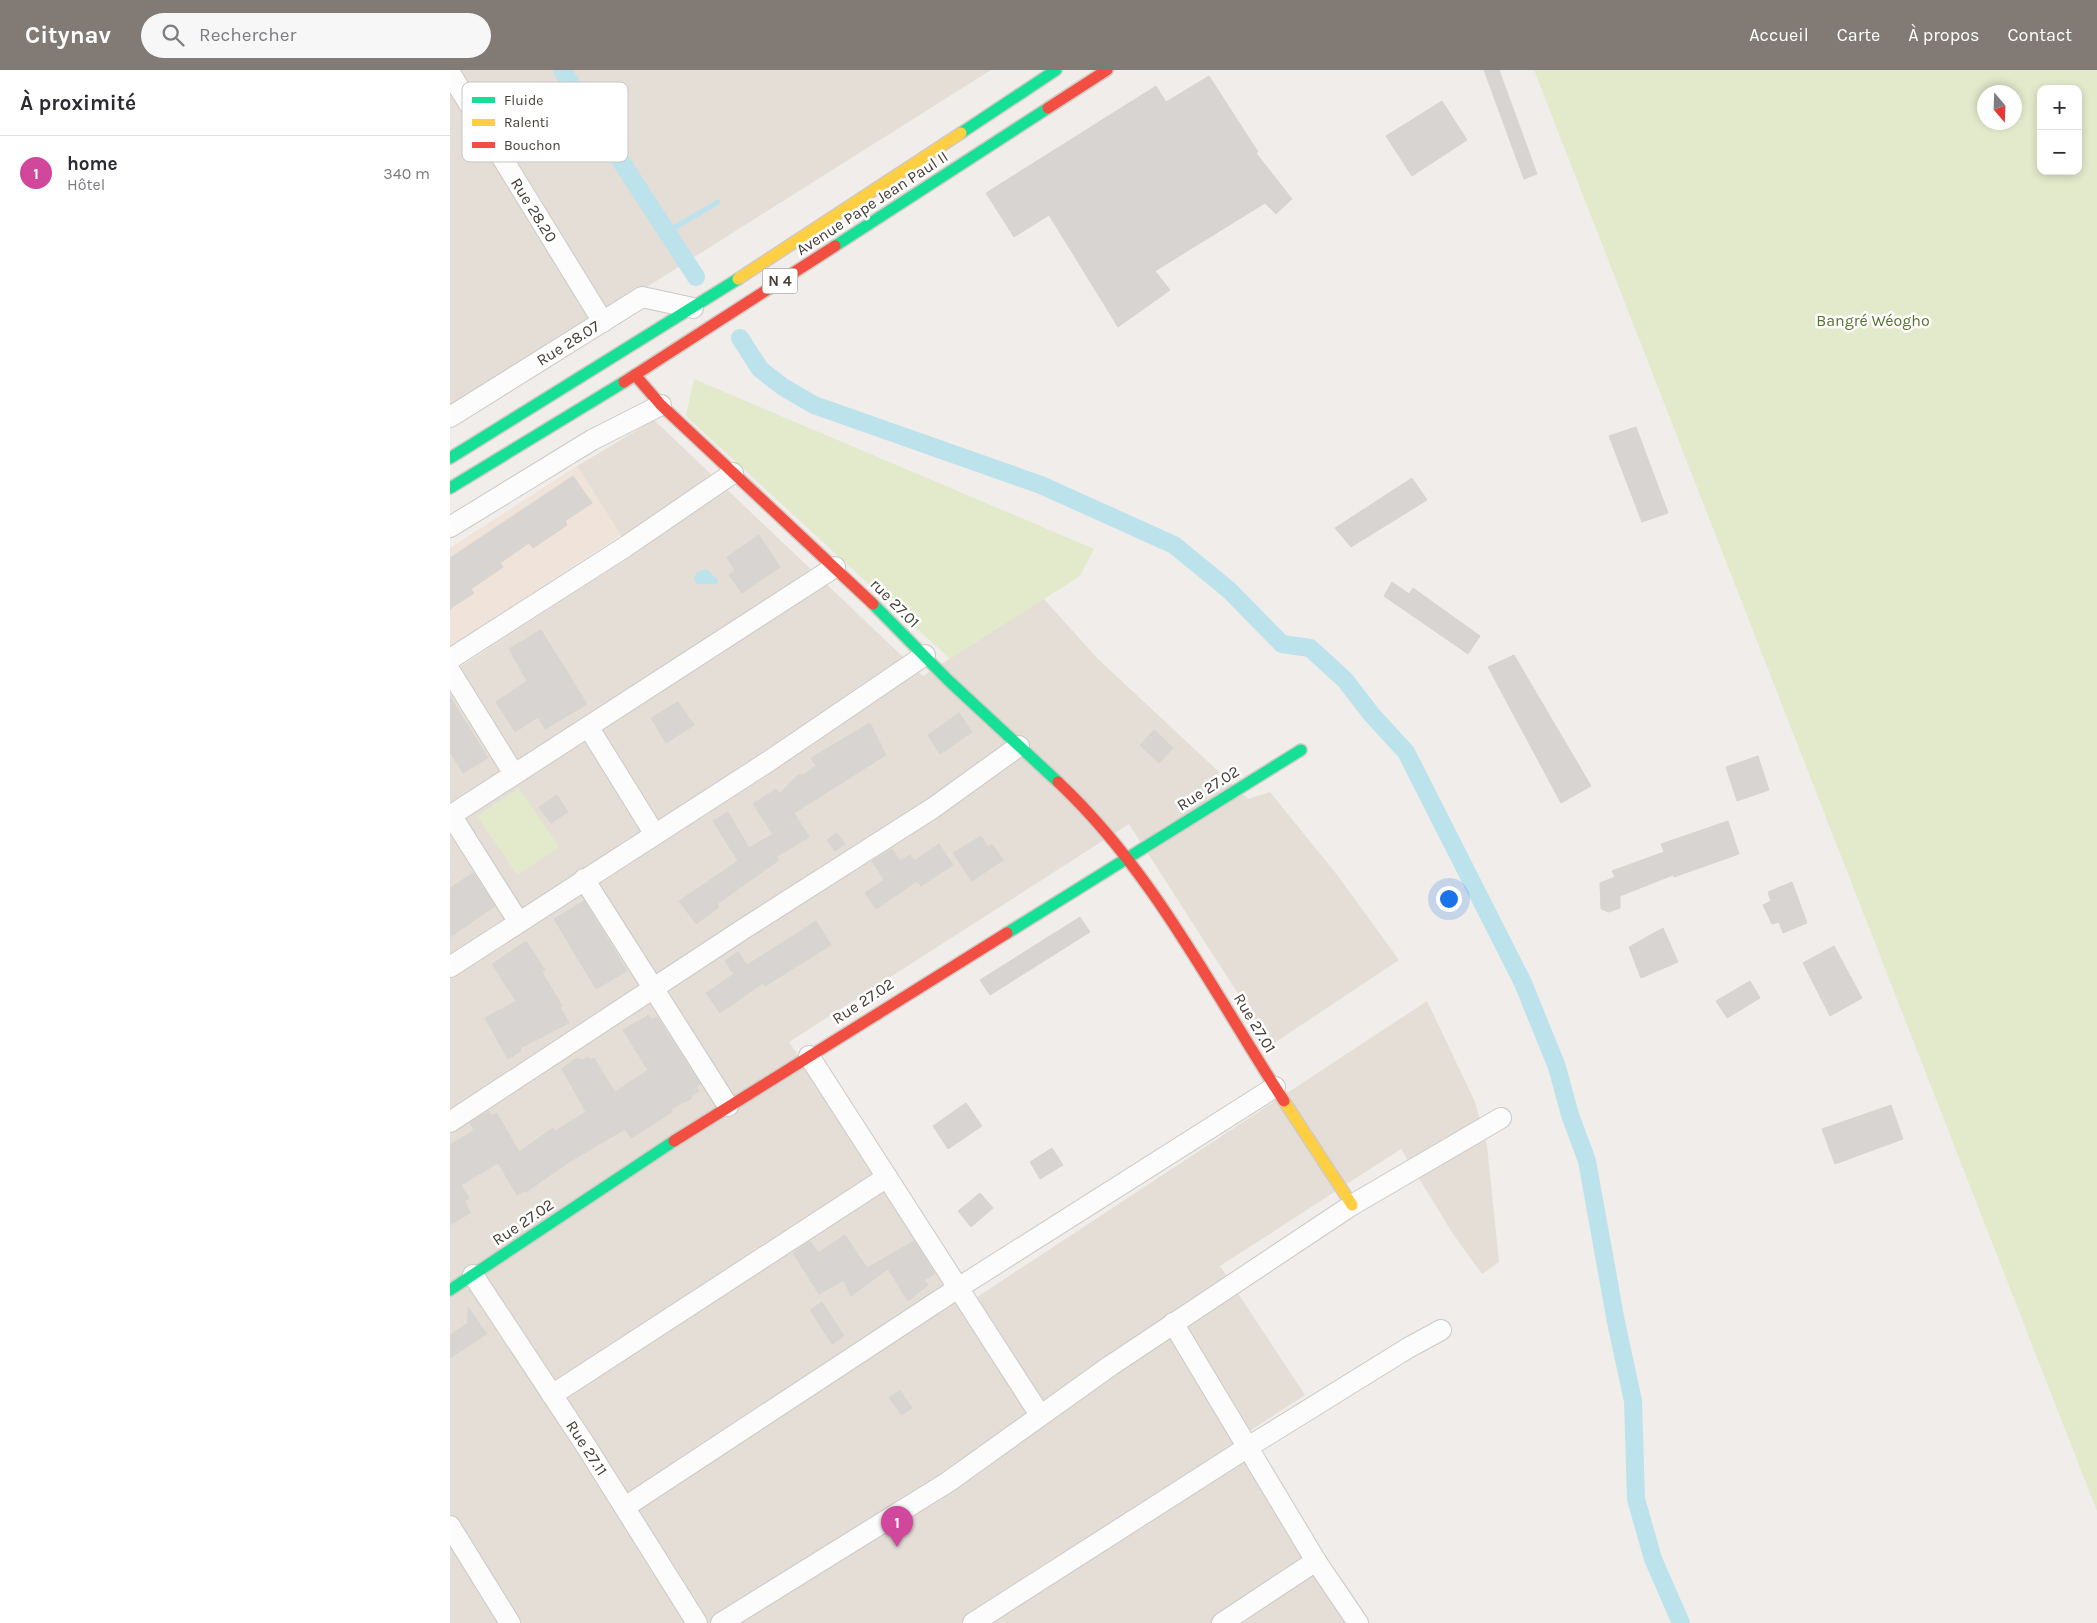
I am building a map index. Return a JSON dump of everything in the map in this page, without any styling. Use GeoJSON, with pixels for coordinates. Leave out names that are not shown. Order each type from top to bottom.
{"type":"FeatureCollection","features":[{"type":"Feature","properties":{"kind":"main road","name":"Avenue Pape Jean Paul II"},"geometry":{"type":"LineString","coordinates":[[450,458],[693,308],[1056,70]]}},
{"type":"Feature","properties":{"kind":"main road","name":"Avenue Pape Jean Paul II"},"geometry":{"type":"LineString","coordinates":[[450,488],[635,375],[1107,70]]}},
{"type":"Feature","properties":{"kind":"main road","name":"rue 27.01"},"geometry":{"type":"LineString","coordinates":[[635,375],[661,405],[834,567],[925,655],[949,681],[1066,790],[1128,858]]}},
{"type":"Feature","properties":{"kind":"main road","name":"Rue 27.02"},"geometry":{"type":"LineString","coordinates":[[450,1290],[728,1106],[898,998],[1128,858],[1300,750]]}},
{"type":"Feature","properties":{"kind":"main road","name":"Rue 27.01"},"geometry":{"type":"LineString","coordinates":[[1128,858],[1215,988],[1275,1087],[1352,1205]]}},
{"type":"Feature","properties":{"kind":"street","name":"Rue 28.20"},"geometry":{"type":"LineString","coordinates":[[450,73],[462,93]]}},
{"type":"Feature","properties":{"kind":"street","name":"Rue 28.20"},"geometry":{"type":"LineString","coordinates":[[505,162],[603,322]]}},
{"type":"Feature","properties":{"kind":"street","name":"Rue 28.07"},"geometry":{"type":"LineString","coordinates":[[450,417],[642,297],[693,308]]}},
{"type":"Feature","properties":{"kind":"street"},"geometry":{"type":"LineString","coordinates":[[450,527],[592,440],[661,405]]}},
{"type":"Feature","properties":{"kind":"street"},"geometry":{"type":"LineString","coordinates":[[450,659],[625,547],[733,473]]}},
{"type":"Feature","properties":{"kind":"street"},"geometry":{"type":"LineString","coordinates":[[518,921],[450,815],[588,728],[834,567]]}},
{"type":"Feature","properties":{"kind":"street"},"geometry":{"type":"LineString","coordinates":[[450,966],[654,833],[777,756],[925,655]]}},
{"type":"Feature","properties":{"kind":"street"},"geometry":{"type":"LineString","coordinates":[[450,671],[514,774]]}},
{"type":"Feature","properties":{"kind":"street"},"geometry":{"type":"LineString","coordinates":[[588,728],[654,833]]}},
{"type":"Feature","properties":{"kind":"street"},"geometry":{"type":"LineString","coordinates":[[450,1122],[933,808],[1019,746]]}},
{"type":"Feature","properties":{"kind":"street"},"geometry":{"type":"LineString","coordinates":[[584,879],[728,1106]]}},
{"type":"Feature","properties":{"kind":"street"},"geometry":{"type":"LineString","coordinates":[[809,1056],[1040,1415]]}},
{"type":"Feature","properties":{"kind":"street"},"geometry":{"type":"LineString","coordinates":[[625,1507],[958,1288],[1275,1087]]}},
{"type":"Feature","properties":{"kind":"street"},"geometry":{"type":"LineString","coordinates":[[720,1623],[948,1482],[996,1449],[1040,1415],[1352,1205],[1501,1118]]}},
{"type":"Feature","properties":{"kind":"street"},"geometry":{"type":"LineString","coordinates":[[552,1395],[886,1177]]}},
{"type":"Feature","properties":{"kind":"street","name":"Rue 27.11"},"geometry":{"type":"LineString","coordinates":[[473,1275],[625,1507],[697,1623]]}},
{"type":"Feature","properties":{"kind":"street"},"geometry":{"type":"LineString","coordinates":[[1173,1324],[1316,1560],[1358,1623]]}},
{"type":"Feature","properties":{"kind":"street"},"geometry":{"type":"LineString","coordinates":[[973,1623],[1248,1447],[1408,1348],[1441,1330]]}},
{"type":"Feature","properties":{"kind":"street"},"geometry":{"type":"LineString","coordinates":[[450,1526],[510,1623]]}},
{"type":"Feature","properties":{"kind":"street"},"geometry":{"type":"LineString","coordinates":[[1222,1623],[1316,1560]]}},
{"type":"Feature","properties":{"kind":"shaded area"},"geometry":{"type":"Polygon","coordinates":[[[450,70],[991,70],[450,411],[450,70]]]}},
{"type":"Feature","properties":{"kind":"shaded area"},"geometry":{"type":"Polygon","coordinates":[[[654,420],[923,676],[1043,598],[1098,659],[1248,799],[1270,792],[1338,876],[1399,960],[1271,1045],[1129,824],[789,1042],[968,1303],[1427,1001],[1475,1102],[1487,1145],[1499,1262],[1482,1274],[1453,1234],[1401,1149],[1220,1266],[1305,1395],[1234,1441],[1350,1623],[450,1623],[450,673],[633,555],[577,466],[654,420]]]}},
{"type":"Feature","properties":{"kind":"shaded area"},"geometry":{"type":"Polygon","coordinates":[[[577,466],[621,535],[450,646],[450,548],[577,466]]]}},
{"type":"Feature","properties":{"kind":"green space","name":"Bangré Wéogho"},"geometry":{"type":"Polygon","coordinates":[[[1534,70],[2097,70],[2097,1511],[1534,70]]]}},
{"type":"Feature","properties":{"kind":"green space"},"geometry":{"type":"Polygon","coordinates":[[[694,379],[1094,549],[1080,576],[950,659],[686,416],[694,379]]]}},
{"type":"Feature","properties":{"kind":"green space"},"geometry":{"type":"Polygon","coordinates":[[[519,788],[559,847],[517,875],[477,816],[519,788]]]}},
{"type":"Feature","properties":{"kind":"water"},"geometry":{"type":"Polygon","coordinates":[[[706,569],[718,580],[718,584],[697,584],[694,579],[696,573],[706,569]]]}},
{"type":"Feature","properties":{"kind":"building"},"geometry":{"type":"Polygon","coordinates":[[[1484,70],[1499,70],[1537,174],[1524,179],[1484,70]]]}},
{"type":"Feature","properties":{"kind":"building"},"geometry":{"type":"Polygon","coordinates":[[[1209,76],[1258,152],[1256,153],[1292,199],[1276,214],[1265,203],[1155,271],[1170,290],[1118,327],[1049,215],[1014,237],[986,193],[1156,86],[1166,102],[1209,76]]]}},
{"type":"Feature","properties":{"kind":"building"},"geometry":{"type":"Polygon","coordinates":[[[1442,101],[1467,140],[1412,176],[1386,136],[1442,101]]]}},
{"type":"Feature","properties":{"kind":"building"},"geometry":{"type":"Polygon","coordinates":[[[1636,427],[1668,513],[1642,522],[1609,436],[1636,427]]]}},
{"type":"Feature","properties":{"kind":"building"},"geometry":{"type":"Polygon","coordinates":[[[573,476],[592,503],[565,521],[567,525],[533,548],[529,543],[500,563],[503,567],[471,589],[474,593],[450,609],[450,558],[573,476]]]}},
{"type":"Feature","properties":{"kind":"building"},"geometry":{"type":"Polygon","coordinates":[[[1412,478],[1427,500],[1351,547],[1335,528],[1412,478]]]}},
{"type":"Feature","properties":{"kind":"building"},"geometry":{"type":"Polygon","coordinates":[[[759,535],[780,567],[742,593],[729,575],[735,570],[727,557],[759,535]]]}},
{"type":"Feature","properties":{"kind":"building"},"geometry":{"type":"Polygon","coordinates":[[[1392,582],[1409,594],[1413,588],[1480,636],[1468,654],[1384,596],[1392,582]]]}},
{"type":"Feature","properties":{"kind":"building"},"geometry":{"type":"Polygon","coordinates":[[[541,630],[587,704],[545,729],[538,717],[515,732],[496,702],[527,681],[509,649],[541,630]]]}},
{"type":"Feature","properties":{"kind":"building"},"geometry":{"type":"Polygon","coordinates":[[[1514,655],[1591,786],[1561,803],[1488,667],[1514,655]]]}},
{"type":"Feature","properties":{"kind":"building"},"geometry":{"type":"Polygon","coordinates":[[[450,697],[488,758],[463,773],[450,752],[450,697]]]}},
{"type":"Feature","properties":{"kind":"building"},"geometry":{"type":"Polygon","coordinates":[[[678,702],[694,725],[666,743],[651,718],[678,702]]]}},
{"type":"Feature","properties":{"kind":"building"},"geometry":{"type":"Polygon","coordinates":[[[959,713],[972,732],[940,754],[928,735],[959,713]]]}},
{"type":"Feature","properties":{"kind":"building"},"geometry":{"type":"Polygon","coordinates":[[[870,723],[886,755],[794,813],[809,837],[776,857],[779,860],[717,904],[719,907],[696,924],[679,901],[738,861],[713,821],[728,812],[749,848],[773,834],[753,804],[776,789],[779,794],[798,775],[803,775],[816,766],[811,758],[870,723]]]}},
{"type":"Feature","properties":{"kind":"building"},"geometry":{"type":"Polygon","coordinates":[[[1154,730],[1173,748],[1159,763],[1140,745],[1154,730]]]}},
{"type":"Feature","properties":{"kind":"building"},"geometry":{"type":"Polygon","coordinates":[[[1758,756],[1769,790],[1737,801],[1726,767],[1758,756]]]}},
{"type":"Feature","properties":{"kind":"building"},"geometry":{"type":"Polygon","coordinates":[[[557,795],[568,812],[551,823],[539,807],[557,795]]]}},
{"type":"Feature","properties":{"kind":"building"},"geometry":{"type":"Polygon","coordinates":[[[1728,821],[1739,854],[1674,877],[1673,875],[1620,896],[1620,908],[1609,912],[1601,909],[1600,883],[1615,877],[1612,871],[1664,852],[1661,844],[1728,821]]]}},
{"type":"Feature","properties":{"kind":"building"},"geometry":{"type":"Polygon","coordinates":[[[837,833],[845,844],[835,851],[827,840],[837,833]]]}},
{"type":"Feature","properties":{"kind":"building"},"geometry":{"type":"Polygon","coordinates":[[[981,836],[988,847],[992,844],[1003,860],[972,881],[953,853],[981,836]]]}},
{"type":"Feature","properties":{"kind":"building"},"geometry":{"type":"Polygon","coordinates":[[[939,844],[953,865],[921,886],[917,881],[876,909],[865,893],[884,880],[872,861],[892,849],[900,861],[910,855],[914,861],[939,844]]]}},
{"type":"Feature","properties":{"kind":"building"},"geometry":{"type":"Polygon","coordinates":[[[473,873],[495,906],[450,937],[450,888],[473,873]]]}},
{"type":"Feature","properties":{"kind":"building"},"geometry":{"type":"Polygon","coordinates":[[[1792,882],[1807,923],[1783,933],[1779,922],[1772,924],[1763,905],[1771,901],[1768,892],[1792,882]]]}},
{"type":"Feature","properties":{"kind":"building"},"geometry":{"type":"Polygon","coordinates":[[[584,901],[627,971],[596,989],[554,919],[584,901]]]}},
{"type":"Feature","properties":{"kind":"building"},"geometry":{"type":"Polygon","coordinates":[[[1080,917],[1090,932],[990,995],[980,980],[1080,917]]]}},
{"type":"Feature","properties":{"kind":"building"},"geometry":{"type":"Polygon","coordinates":[[[816,921],[831,945],[765,986],[763,983],[720,1013],[706,993],[734,974],[725,961],[738,952],[747,965],[816,921]]]}},
{"type":"Feature","properties":{"kind":"building"},"geometry":{"type":"Polygon","coordinates":[[[1663,928],[1678,962],[1641,978],[1629,947],[1663,928]]]}},
{"type":"Feature","properties":{"kind":"building"},"geometry":{"type":"Polygon","coordinates":[[[526,941],[545,970],[542,972],[562,1006],[560,1007],[569,1023],[520,1048],[521,1051],[508,1059],[485,1018],[516,1001],[492,964],[526,941]]]}},
{"type":"Feature","properties":{"kind":"building"},"geometry":{"type":"Polygon","coordinates":[[[1834,946],[1862,998],[1830,1016],[1803,963],[1834,946]]]}},
{"type":"Feature","properties":{"kind":"building"},"geometry":{"type":"Polygon","coordinates":[[[1750,981],[1760,998],[1727,1018],[1716,1001],[1750,981]]]}},
{"type":"Feature","properties":{"kind":"building"},"geometry":{"type":"Polygon","coordinates":[[[649,1015],[652,1020],[657,1017],[700,1084],[696,1086],[699,1091],[691,1095],[692,1098],[671,1109],[672,1112],[631,1138],[625,1129],[569,1162],[526,1192],[524,1191],[517,1195],[498,1163],[461,1185],[469,1198],[465,1201],[470,1213],[450,1225],[450,1145],[474,1130],[470,1123],[489,1111],[492,1116],[497,1113],[519,1152],[553,1128],[555,1131],[586,1112],[562,1069],[576,1058],[583,1060],[588,1057],[590,1060],[594,1058],[615,1092],[648,1070],[623,1030],[649,1015]]]}},
{"type":"Feature","properties":{"kind":"building"},"geometry":{"type":"Polygon","coordinates":[[[966,1103],[982,1126],[948,1149],[933,1126],[966,1103]]]}},
{"type":"Feature","properties":{"kind":"building"},"geometry":{"type":"Polygon","coordinates":[[[1891,1105],[1903,1139],[1835,1164],[1822,1129],[1891,1105]]]}},
{"type":"Feature","properties":{"kind":"building"},"geometry":{"type":"Polygon","coordinates":[[[1052,1148],[1063,1165],[1040,1179],[1030,1162],[1052,1148]]]}},
{"type":"Feature","properties":{"kind":"building"},"geometry":{"type":"Polygon","coordinates":[[[980,1193],[993,1208],[971,1227],[958,1211],[980,1193]]]}},
{"type":"Feature","properties":{"kind":"building"},"geometry":{"type":"Polygon","coordinates":[[[845,1235],[867,1268],[914,1241],[935,1274],[924,1280],[928,1285],[908,1301],[888,1269],[851,1296],[844,1280],[819,1294],[793,1253],[810,1241],[818,1253],[845,1235]]]}},
{"type":"Feature","properties":{"kind":"building"},"geometry":{"type":"Polygon","coordinates":[[[822,1302],[844,1336],[832,1344],[810,1310],[822,1302]]]}},
{"type":"Feature","properties":{"kind":"building"},"geometry":{"type":"Polygon","coordinates":[[[468,1307],[487,1334],[450,1358],[450,1335],[468,1323],[468,1307]]]}},
{"type":"Feature","properties":{"kind":"building"},"geometry":{"type":"Polygon","coordinates":[[[900,1390],[912,1408],[902,1415],[889,1398],[900,1390]]]}},
{"type":"Feature","properties":{"kind":"waterway"},"geometry":{"type":"LineString","coordinates":[[562,70],[570,82]]}},
{"type":"Feature","properties":{"kind":"waterway"},"geometry":{"type":"LineString","coordinates":[[622,162],[696,277]]}},
{"type":"Feature","properties":{"kind":"waterway"},"geometry":{"type":"LineString","coordinates":[[667,232],[718,202]]}},
{"type":"Feature","properties":{"kind":"waterway"},"geometry":{"type":"LineString","coordinates":[[740,338],[760,369],[783,387],[814,405],[1041,485],[1174,545],[1229,590],[1282,644],[1310,648],[1345,680],[1372,715],[1406,752],[1523,983],[1557,1067],[1570,1115],[1587,1161],[1616,1322],[1633,1401],[1636,1499],[1653,1559],[1681,1623]]}},
{"type":"Feature","properties":{"kind":"traffic: fast"},"geometry":{"type":"LineString","coordinates":[[961,133],[1056,70]]}},
{"type":"Feature","properties":{"kind":"traffic: fast"},"geometry":{"type":"LineString","coordinates":[[835,246],[1048,108]]}},
{"type":"Feature","properties":{"kind":"traffic: fast"},"geometry":{"type":"LineString","coordinates":[[450,458],[738,279]]}},
{"type":"Feature","properties":{"kind":"traffic: fast"},"geometry":{"type":"LineString","coordinates":[[450,488],[624,382]]}},
{"type":"Feature","properties":{"kind":"traffic: fast"},"geometry":{"type":"LineString","coordinates":[[873,604],[949,681],[1058,782]]}},
{"type":"Feature","properties":{"kind":"traffic: fast"},"geometry":{"type":"LineString","coordinates":[[1007,933],[1301,750]]}},
{"type":"Feature","properties":{"kind":"traffic: fast"},"geometry":{"type":"LineString","coordinates":[[450,1290],[674,1141]]}},
{"type":"Feature","properties":{"kind":"traffic: slow"},"geometry":{"type":"LineString","coordinates":[[738,279],[961,133]]}},
{"type":"Feature","properties":{"kind":"traffic: slow"},"geometry":{"type":"LineString","coordinates":[[1284,1101],[1352,1205]]}},
{"type":"Feature","properties":{"kind":"traffic: jam"},"geometry":{"type":"LineString","coordinates":[[1048,108],[1107,70]]}},
{"type":"Feature","properties":{"kind":"traffic: jam"},"geometry":{"type":"LineString","coordinates":[[624,382],[835,246]]}},
{"type":"Feature","properties":{"kind":"traffic: jam"},"geometry":{"type":"LineString","coordinates":[[635,375],[661,405],[873,604]]}},
{"type":"Feature","properties":{"kind":"traffic: jam"},"geometry":{"type":"LineString","coordinates":[[1058,782],[1124,854],[1153,894],[1207,976],[1284,1101]]}},
{"type":"Feature","properties":{"kind":"traffic: jam"},"geometry":{"type":"LineString","coordinates":[[674,1141],[1007,933]]}},
{"type":"Feature","properties":{"kind":"place","name":"home"},"geometry":{"type":"Point","coordinates":[897,1547]}}]}
